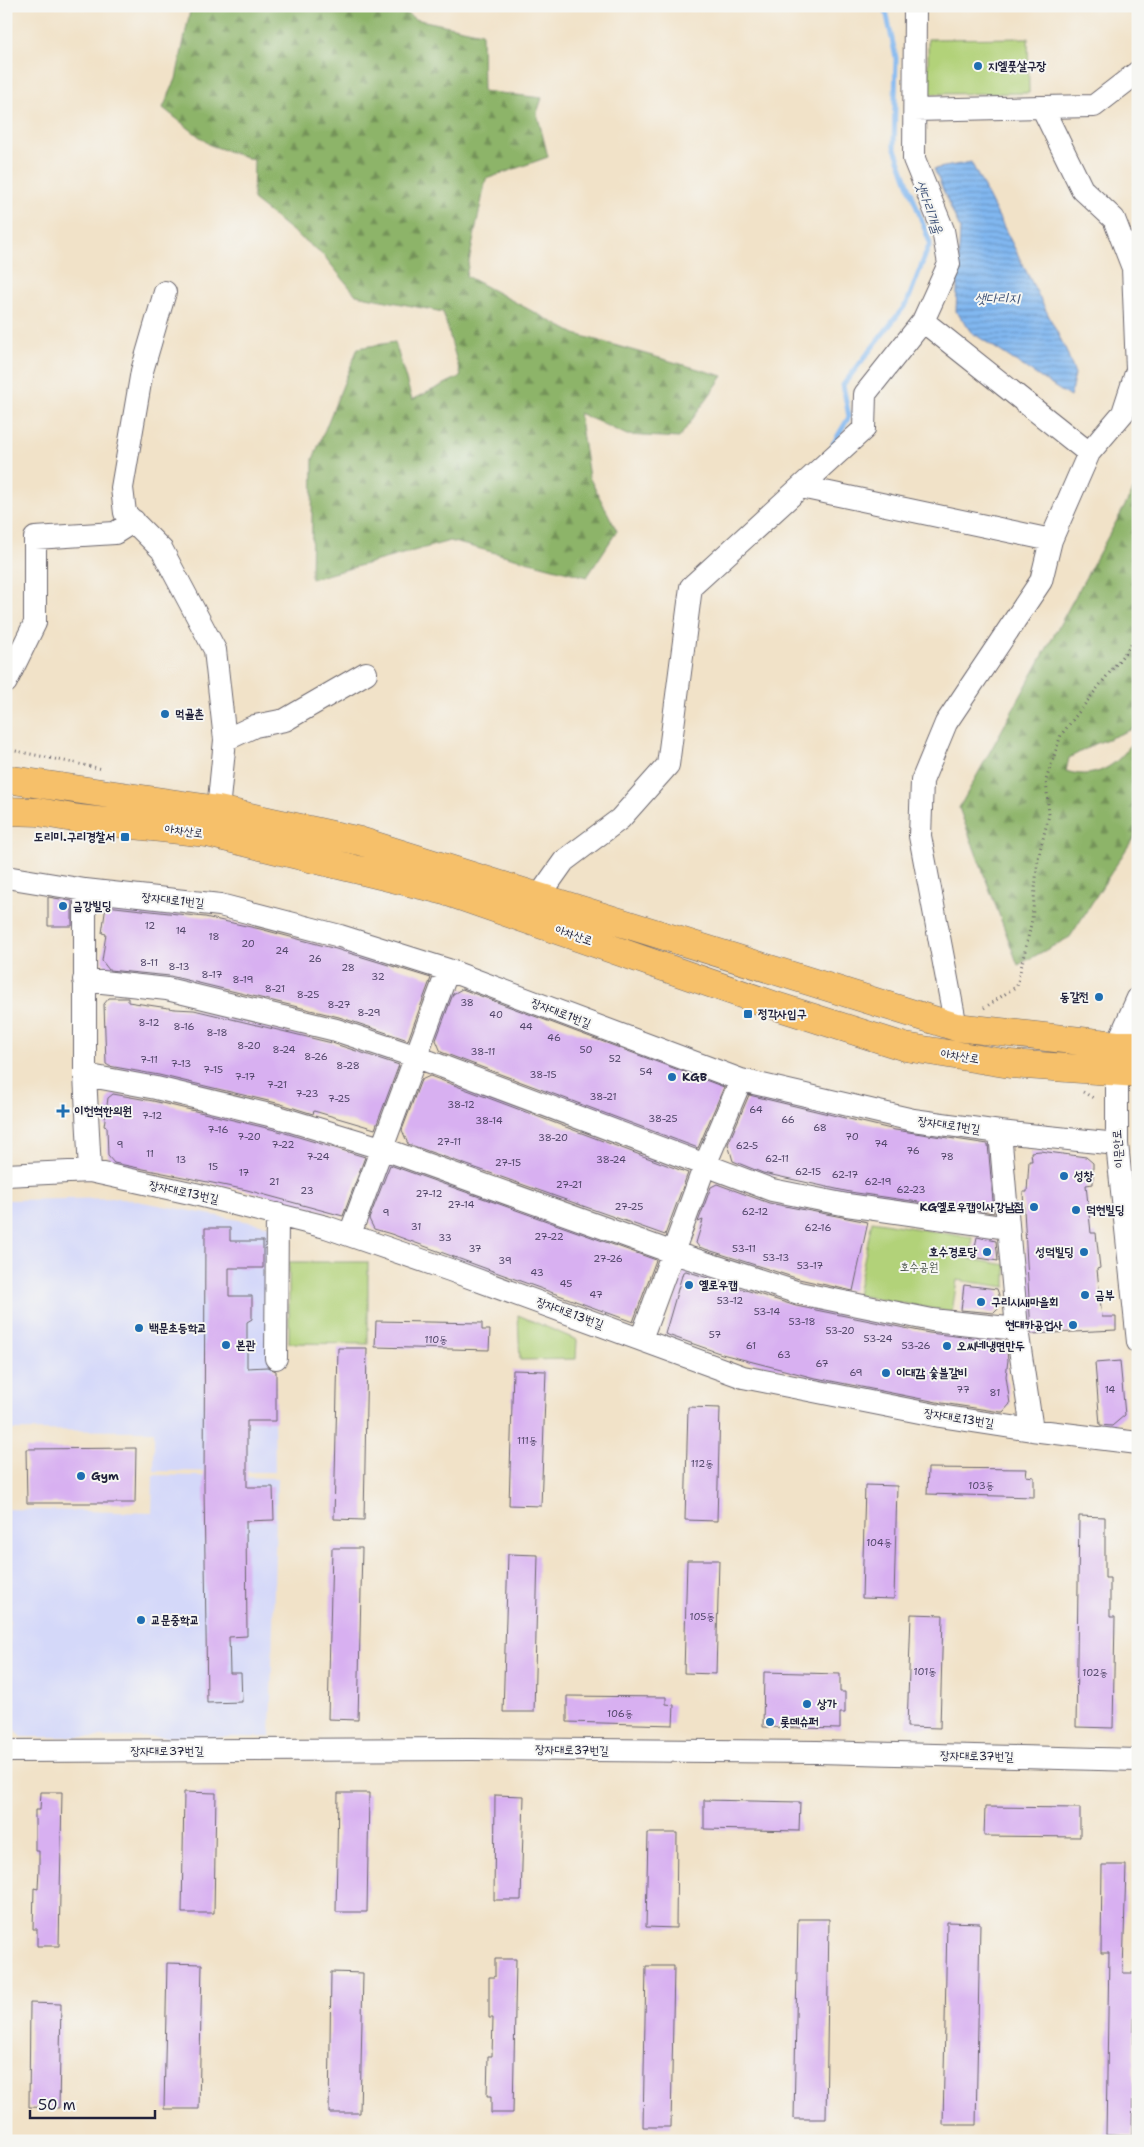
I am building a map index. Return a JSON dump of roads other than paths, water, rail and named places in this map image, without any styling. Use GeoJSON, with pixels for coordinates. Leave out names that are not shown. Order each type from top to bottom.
{"type":"FeatureCollection","features":[{"type":"Feature","properties":{"kind":"main road","name":"아차산로"},"geometry":{"type":"LineString","coordinates":[[6,779],[218,810],[360,841],[535,908],[773,1005],[905,1047],[1010,1064],[1128,1072]]}},
{"type":"Feature","properties":{"kind":"main road","name":"아차산로"},"geometry":{"type":"LineString","coordinates":[[10,815],[47,813],[80,819],[207,833],[445,891],[535,908],[956,1027],[1128,1045]]}},
{"type":"Feature","properties":{"kind":"street"},"geometry":{"type":"LineString","coordinates":[[535,908],[564,861],[620,819],[668,765],[691,587],[864,428],[865,394],[923,322],[948,264],[943,230],[914,158],[915,6]]}},
{"type":"Feature","properties":{"kind":"street"},"geometry":{"type":"LineString","coordinates":[[915,110],[1094,106],[1138,72]]}},
{"type":"Feature","properties":{"kind":"street"},"geometry":{"type":"LineString","coordinates":[[956,1027],[920,836],[922,781],[946,723],[1041,581],[1052,540],[1089,453],[1123,413],[1137,370],[1133,268],[1114,219],[1082,189],[1042,107]]}},
{"type":"Feature","properties":{"kind":"street"},"geometry":{"type":"LineString","coordinates":[[165,292],[142,371],[122,488],[126,513],[162,550],[216,650],[225,740],[218,810]]}},
{"type":"Feature","properties":{"kind":"street"},"geometry":{"type":"LineString","coordinates":[[923,322],[1089,453]]}},
{"type":"Feature","properties":{"kind":"street"},"geometry":{"type":"LineString","coordinates":[[801,487],[1052,540]]}},
{"type":"Feature","properties":{"kind":"street"},"geometry":{"type":"LineString","coordinates":[[6,682],[35,623],[35,538],[115,533],[134,521]]}},
{"type":"Feature","properties":{"kind":"street"},"geometry":{"type":"LineString","coordinates":[[225,740],[255,726],[285,720],[366,673]]}},
{"type":"Feature","properties":{"kind":"street","name":"장자대로1번길"},"geometry":{"type":"LineString","coordinates":[[6,877],[85,890],[220,905],[340,936],[448,970],[741,1080],[913,1120],[1000,1132],[1124,1158]]}},
{"type":"Feature","properties":{"kind":"street"},"geometry":{"type":"LineString","coordinates":[[85,890],[85,1075],[90,1171]]}},
{"type":"Feature","properties":{"kind":"street"},"geometry":{"type":"LineString","coordinates":[[350,1234],[448,970]]}},
{"type":"Feature","properties":{"kind":"street"},"geometry":{"type":"LineString","coordinates":[[84,980],[167,989],[336,1030],[417,1057],[772,1190],[847,1205],[1008,1228]]}},
{"type":"Feature","properties":{"kind":"street"},"geometry":{"type":"LineString","coordinates":[[1128,1045],[1138,998]]}},
{"type":"Feature","properties":{"kind":"street","name":"이문안로"},"geometry":{"type":"LineString","coordinates":[[1128,1045],[1124,1158],[1138,1342]]}},
{"type":"Feature","properties":{"kind":"street"},"geometry":{"type":"LineString","coordinates":[[85,1075],[156,1088],[278,1117],[381,1148],[674,1253],[799,1293],[932,1320],[1017,1329]]}},
{"type":"Feature","properties":{"kind":"street"},"geometry":{"type":"LineString","coordinates":[[642,1339],[706,1165],[741,1080]]}},
{"type":"Feature","properties":{"kind":"street"},"geometry":{"type":"LineString","coordinates":[[1000,1132],[1017,1329],[1032,1430]]}},
{"type":"Feature","properties":{"kind":"street","name":"장자대로13번길"},"geometry":{"type":"LineString","coordinates":[[6,1175],[90,1171],[277,1214],[350,1234],[744,1377],[940,1416],[1138,1443]]}},
{"type":"Feature","properties":{"kind":"street"},"geometry":{"type":"LineString","coordinates":[[276,1358],[277,1214]]}},
{"type":"Feature","properties":{"kind":"street","name":"장자대로37번길"},"geometry":{"type":"LineString","coordinates":[[6,1751],[472,1749],[826,1752],[1138,1760]]}},
{"type":"Feature","properties":{"kind":"water","name":"샛다리지"},"geometry":{"type":"Polygon","coordinates":[[[971,162],[1066,350],[1075,374],[1070,397],[971,332],[956,311],[960,229],[934,169],[971,162]]]}},
{"type":"Feature","properties":{"kind":"waterway","name":"샛다리개울"},"geometry":{"type":"LineString","coordinates":[[833,444],[849,417],[843,385],[907,303],[930,243],[894,146],[896,58],[885,6]]}},
{"type":"Feature","properties":{"kind":"place","name":"지엘풋살구장"},"geometry":{"type":"Point","coordinates":[978,66]}},
{"type":"Feature","properties":{"kind":"place","name":"먹골촌"},"geometry":{"type":"Point","coordinates":[165,714]}},
{"type":"Feature","properties":{"kind":"place","name":"도리미.구리경찰서"},"geometry":{"type":"Point","coordinates":[125,837]}},
{"type":"Feature","properties":{"kind":"place","name":"금강빌딩"},"geometry":{"type":"Point","coordinates":[63,906]}},
{"type":"Feature","properties":{"kind":"place","name":"동갈전"},"geometry":{"type":"Point","coordinates":[1099,997]}},
{"type":"Feature","properties":{"kind":"place","name":"정각사입구"},"geometry":{"type":"Point","coordinates":[748,1014]}},
{"type":"Feature","properties":{"kind":"place","name":"KGB"},"geometry":{"type":"Point","coordinates":[672,1077]}},
{"type":"Feature","properties":{"kind":"place","name":"이헌혁한의원"},"geometry":{"type":"Point","coordinates":[63,1111]}},
{"type":"Feature","properties":{"kind":"place","name":"성창"},"geometry":{"type":"Point","coordinates":[1064,1176]}},
{"type":"Feature","properties":{"kind":"place","name":"KG옐로우캡이사강남점"},"geometry":{"type":"Point","coordinates":[1034,1207]}},
{"type":"Feature","properties":{"kind":"place","name":"덕현빌딩"},"geometry":{"type":"Point","coordinates":[1076,1210]}},
{"type":"Feature","properties":{"kind":"place","name":"호수경로당"},"geometry":{"type":"Point","coordinates":[987,1252]}},
{"type":"Feature","properties":{"kind":"place","name":"성덕빌딩"},"geometry":{"type":"Point","coordinates":[1084,1252]}},
{"type":"Feature","properties":{"kind":"place","name":"옐로우캡"},"geometry":{"type":"Point","coordinates":[689,1285]}},
{"type":"Feature","properties":{"kind":"place","name":"금부"},"geometry":{"type":"Point","coordinates":[1085,1295]}},
{"type":"Feature","properties":{"kind":"place","name":"구리시새마을회"},"geometry":{"type":"Point","coordinates":[981,1302]}},
{"type":"Feature","properties":{"kind":"place","name":"현대카공업사"},"geometry":{"type":"Point","coordinates":[1073,1325]}},
{"type":"Feature","properties":{"kind":"place","name":"백문초등학교"},"geometry":{"type":"Point","coordinates":[139,1328]}},
{"type":"Feature","properties":{"kind":"place","name":"본관"},"geometry":{"type":"Point","coordinates":[226,1345]}},
{"type":"Feature","properties":{"kind":"place","name":"오씨네냉면만두"},"geometry":{"type":"Point","coordinates":[947,1346]}},
{"type":"Feature","properties":{"kind":"place","name":"이대감 숯불갈비"},"geometry":{"type":"Point","coordinates":[886,1373]}},
{"type":"Feature","properties":{"kind":"place","name":"Gym"},"geometry":{"type":"Point","coordinates":[81,1476]}},
{"type":"Feature","properties":{"kind":"place","name":"교문중학교"},"geometry":{"type":"Point","coordinates":[141,1620]}},
{"type":"Feature","properties":{"kind":"place","name":"상가"},"geometry":{"type":"Point","coordinates":[807,1704]}},
{"type":"Feature","properties":{"kind":"place","name":"롯데슈퍼"},"geometry":{"type":"Point","coordinates":[770,1722]}},
{"type":"Feature","properties":{"kind":"park label","name":"호수공원"},"geometry":{"type":"Point","coordinates":[919,1267]}}]}
